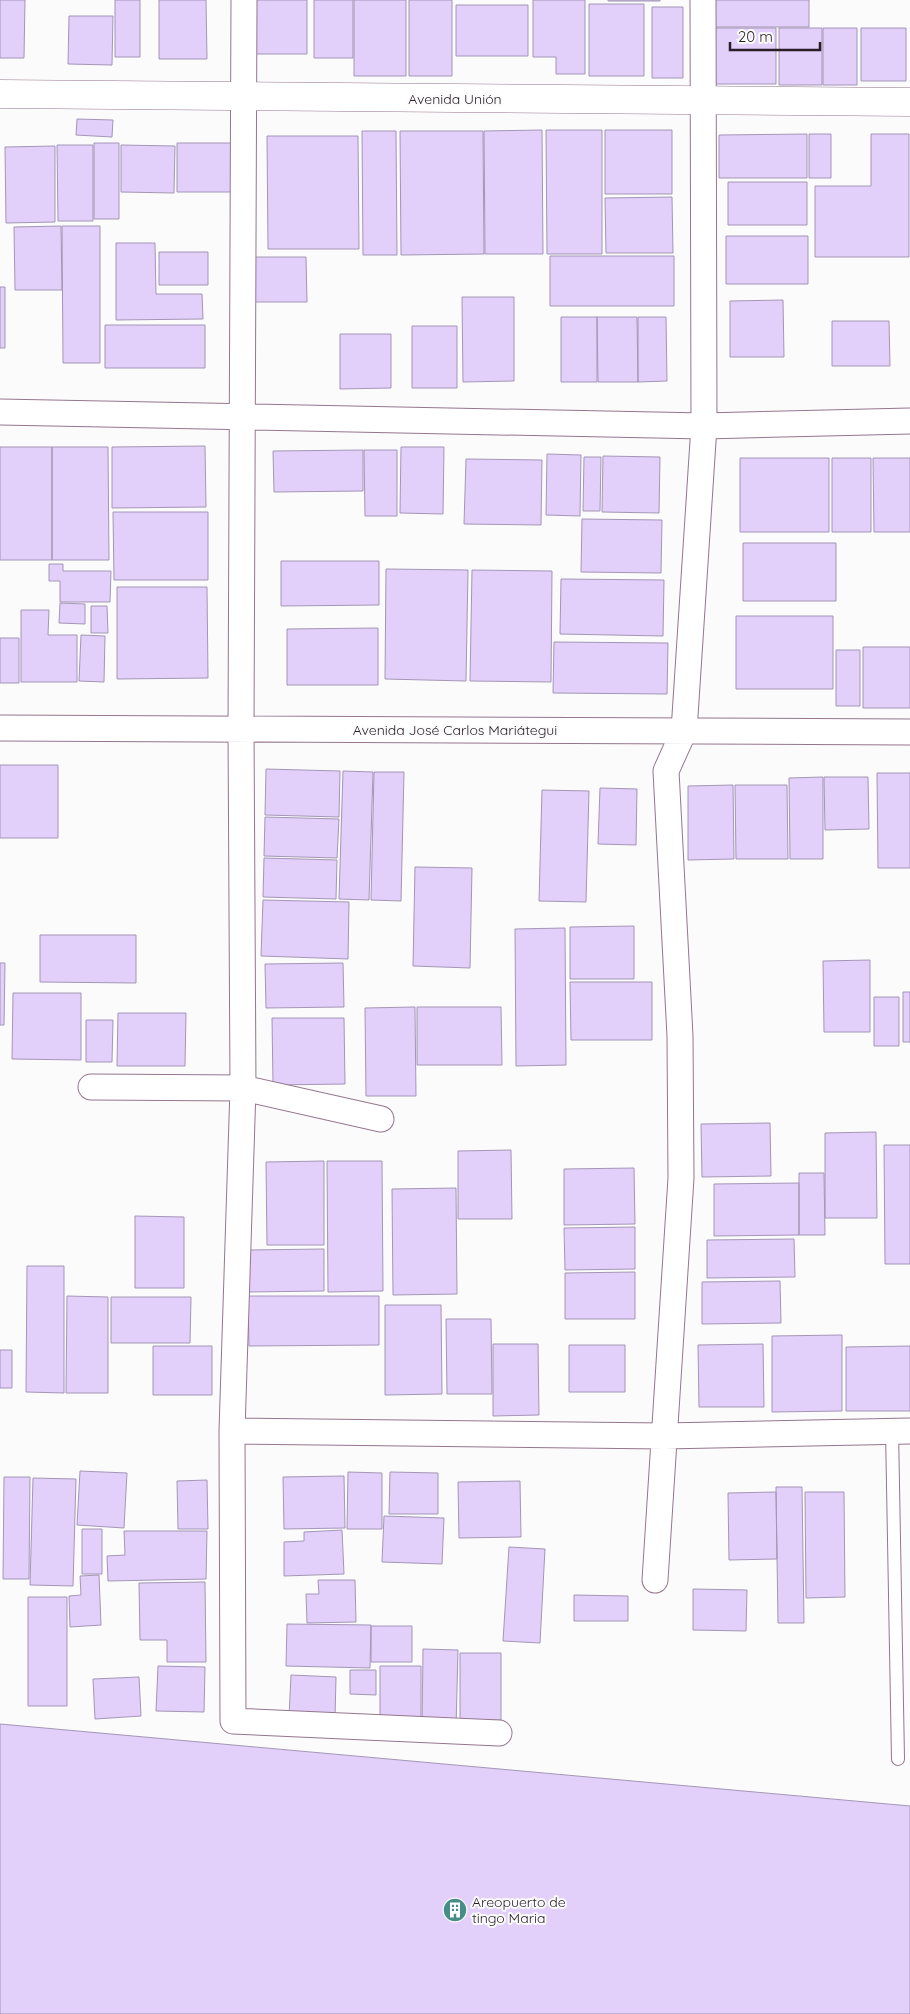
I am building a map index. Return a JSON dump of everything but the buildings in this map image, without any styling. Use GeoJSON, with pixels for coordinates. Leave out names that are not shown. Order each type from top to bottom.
{"type":"FeatureCollection","features":[{"type":"Feature","properties":{"kind":"main road","name":"Avenida Unión"},"geometry":{"type":"LineString","coordinates":[[0,94],[910,102]]}},
{"type":"Feature","properties":{"kind":"street"},"geometry":{"type":"LineString","coordinates":[[244,0],[241,729],[243,1088],[232,1431],[233,1721],[498,1733]]}},
{"type":"Feature","properties":{"kind":"street"},"geometry":{"type":"LineString","coordinates":[[655,1580],[681,1178],[680,1036],[666,771],[684,731],[704,426],[703,0]]}},
{"type":"Feature","properties":{"kind":"street"},"geometry":{"type":"LineString","coordinates":[[0,412],[704,426],[910,421]]}},
{"type":"Feature","properties":{"kind":"street","name":"Avenida José Carlos Mariátegui"},"geometry":{"type":"LineString","coordinates":[[0,728],[910,732]]}},
{"type":"Feature","properties":{"kind":"street"},"geometry":{"type":"LineString","coordinates":[[91,1087],[243,1088],[381,1119]]}},
{"type":"Feature","properties":{"kind":"street"},"geometry":{"type":"LineString","coordinates":[[232,1431],[664,1436],[901,1431]]}},
{"type":"Feature","properties":{"kind":"lane"},"geometry":{"type":"LineString","coordinates":[[898,1759],[901,1431]]}},
{"type":"Feature","properties":{"kind":"place","name":"Areopuerto de tingo Maria"},"geometry":{"type":"Point","coordinates":[455,1910]}}]}
